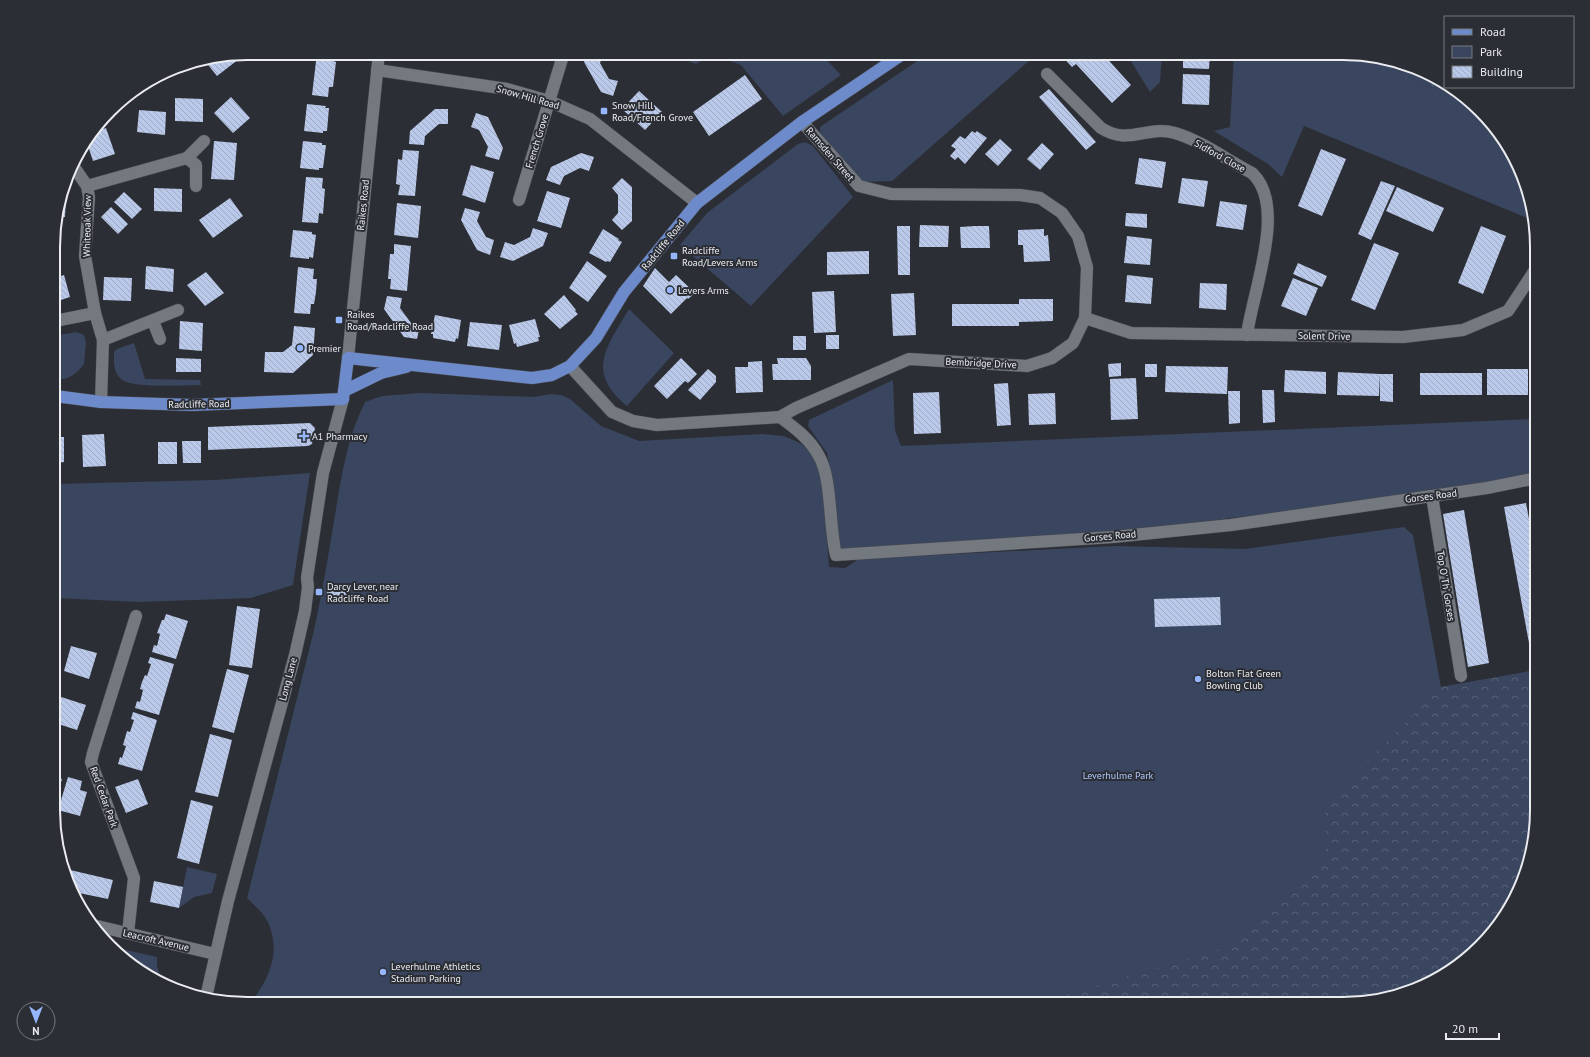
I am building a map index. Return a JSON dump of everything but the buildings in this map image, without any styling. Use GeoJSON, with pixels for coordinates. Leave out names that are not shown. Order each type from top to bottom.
{"type":"FeatureCollection","features":[{"type":"Feature","properties":{"kind":"main road","name":"Radcliffe Road"},"geometry":{"type":"LineString","coordinates":[[348,358],[532,378],[552,375],[570,366],[596,338],[624,292],[697,203],[802,122],[894,60]]}},
{"type":"Feature","properties":{"kind":"main road","name":"Long Lane"},"geometry":{"type":"LineString","coordinates":[[344,395],[348,358]]}},
{"type":"Feature","properties":{"kind":"main road","name":"Radcliffe Road"},"geometry":{"type":"LineString","coordinates":[[60,397],[101,402],[192,405],[344,395],[381,373],[416,365]]}},
{"type":"Feature","properties":{"kind":"street","name":"Raikes Road"},"geometry":{"type":"LineString","coordinates":[[348,358],[378,60]]}},
{"type":"Feature","properties":{"kind":"street","name":"French Grove"},"geometry":{"type":"LineString","coordinates":[[519,200],[561,60]]}},
{"type":"Feature","properties":{"kind":"street","name":"Snow Hill Road"},"geometry":{"type":"LineString","coordinates":[[377,70],[507,89],[549,101],[590,119],[697,203]]}},
{"type":"Feature","properties":{"kind":"street","name":"Sidford Close"},"geometry":{"type":"LineString","coordinates":[[1047,74],[1101,128],[1108,133],[1123,137],[1157,130],[1175,134],[1192,140],[1252,173],[1259,180],[1265,194],[1267,209],[1267,237],[1249,317],[1247,335]]}},
{"type":"Feature","properties":{"kind":"street","name":"Ramsden Street"},"geometry":{"type":"LineString","coordinates":[[802,122],[859,186]]}},
{"type":"Feature","properties":{"kind":"street","name":"Whiteoak View"},"geometry":{"type":"LineString","coordinates":[[87,186],[187,158],[204,141]]}},
{"type":"Feature","properties":{"kind":"street"},"geometry":{"type":"LineString","coordinates":[[187,158],[196,165],[196,186]]}},
{"type":"Feature","properties":{"kind":"street","name":"Whiteoak View"},"geometry":{"type":"LineString","coordinates":[[76,171],[87,186],[89,197],[85,256],[95,313],[103,340],[101,402]]}},
{"type":"Feature","properties":{"kind":"street","name":"Bembridge Drive"},"geometry":{"type":"LineString","coordinates":[[570,366],[612,412],[633,421],[657,425],[780,417],[796,408],[909,359],[1027,366],[1052,358],[1073,343],[1085,318],[1086,267],[1078,236],[1062,213],[1040,198],[1020,195],[891,194],[859,186]]}},
{"type":"Feature","properties":{"kind":"street","name":"Solent Drive"},"geometry":{"type":"LineString","coordinates":[[1085,318],[1131,333],[1403,337],[1462,330],[1508,311],[1530,278]]}},
{"type":"Feature","properties":{"kind":"street"},"geometry":{"type":"LineString","coordinates":[[103,340],[178,310]]}},
{"type":"Feature","properties":{"kind":"street"},"geometry":{"type":"LineString","coordinates":[[60,319],[95,313]]}},
{"type":"Feature","properties":{"kind":"street"},"geometry":{"type":"LineString","coordinates":[[153,321],[160,339]]}},
{"type":"Feature","properties":{"kind":"street","name":"Long Lane"},"geometry":{"type":"LineString","coordinates":[[207,992],[215,954],[295,655],[305,611],[308,587],[307,578],[323,473],[344,395]]}},
{"type":"Feature","properties":{"kind":"street","name":"Gorses Road"},"geometry":{"type":"LineString","coordinates":[[780,417],[803,434],[820,456],[826,475],[831,531],[836,555],[1113,537],[1231,525],[1487,488],[1530,479]]}},
{"type":"Feature","properties":{"kind":"street","name":"Top O' Th' Gorses"},"geometry":{"type":"LineString","coordinates":[[1432,496],[1461,676]]}},
{"type":"Feature","properties":{"kind":"street","name":"Red Cedar Park"},"geometry":{"type":"LineString","coordinates":[[128,933],[134,878],[91,762],[136,616]]}},
{"type":"Feature","properties":{"kind":"street","name":"Leacroft Avenue"},"geometry":{"type":"LineString","coordinates":[[102,927],[215,954]]}},
{"type":"Feature","properties":{"kind":"green space"},"geometry":{"type":"Polygon","coordinates":[[[686,60],[702,60],[696,64],[686,60]]]}},
{"type":"Feature","properties":{"kind":"green space"},"geometry":{"type":"Polygon","coordinates":[[[727,60],[827,60],[841,75],[783,116],[741,65],[727,60]]]}},
{"type":"Feature","properties":{"kind":"green space"},"geometry":{"type":"Polygon","coordinates":[[[919,60],[1030,60],[892,181],[862,182],[820,133],[820,127],[919,60]]]}},
{"type":"Feature","properties":{"kind":"green space"},"geometry":{"type":"Polygon","coordinates":[[[1130,60],[1162,60],[1160,82],[1150,92],[1130,60]]]}},
{"type":"Feature","properties":{"kind":"green space"},"geometry":{"type":"Polygon","coordinates":[[[1234,60],[1355,60],[1389,66],[1424,85],[1448,92],[1475,115],[1491,133],[1511,165],[1524,199],[1527,218],[1304,126],[1282,177],[1268,164],[1214,131],[1230,127],[1234,60]]]}},
{"type":"Feature","properties":{"kind":"green space"},"geometry":{"type":"Polygon","coordinates":[[[1389,66],[1425,79],[1448,92],[1424,85],[1389,66]]]}},
{"type":"Feature","properties":{"kind":"green space"},"geometry":{"type":"Polygon","coordinates":[[[805,142],[813,146],[853,197],[751,306],[680,245],[707,213],[798,144],[805,142]]]}},
{"type":"Feature","properties":{"kind":"green space"},"geometry":{"type":"Polygon","coordinates":[[[629,309],[674,353],[627,406],[614,393],[606,381],[603,370],[604,359],[608,347],[629,309]]]}},
{"type":"Feature","properties":{"kind":"green space"},"geometry":{"type":"Polygon","coordinates":[[[76,332],[84,335],[86,343],[84,364],[78,371],[64,379],[60,379],[60,335],[76,332]]]}},
{"type":"Feature","properties":{"kind":"green space"},"geometry":{"type":"Polygon","coordinates":[[[134,343],[145,379],[200,380],[201,385],[147,385],[127,382],[121,379],[115,370],[114,352],[117,349],[134,343]]]}},
{"type":"Feature","properties":{"kind":"green space"},"geometry":{"type":"Polygon","coordinates":[[[893,380],[895,430],[901,446],[1530,419],[1530,479],[1407,499],[1231,518],[1113,537],[839,549],[833,482],[827,453],[808,426],[809,420],[893,380]]]}},
{"type":"Feature","properties":{"kind":"green space","name":"Leverhulme Park"},"geometry":{"type":"Polygon","coordinates":[[[420,393],[534,397],[551,394],[561,395],[570,399],[601,426],[639,441],[762,434],[784,436],[802,444],[816,459],[823,483],[829,567],[845,568],[859,559],[1113,546],[1245,549],[1404,527],[1413,535],[1441,687],[1530,671],[1530,822],[1524,858],[1516,881],[1505,903],[1491,924],[1475,942],[1457,958],[1436,972],[1414,983],[1391,991],[1355,997],[255,997],[267,978],[273,958],[274,948],[270,927],[266,919],[247,898],[314,630],[325,576],[342,475],[353,431],[365,402],[382,396],[420,393]]]}},
{"type":"Feature","properties":{"kind":"green space"},"geometry":{"type":"Polygon","coordinates":[[[310,473],[293,585],[251,598],[138,602],[60,598],[60,484],[215,480],[310,473]]]}},
{"type":"Feature","properties":{"kind":"green space"},"geometry":{"type":"Polygon","coordinates":[[[1530,671],[1530,822],[1524,858],[1511,892],[1498,914],[1475,942],[1457,958],[1436,972],[1414,983],[1391,991],[1355,997],[1058,997],[1239,943],[1326,859],[1325,804],[1441,687],[1530,671]]]}},
{"type":"Feature","properties":{"kind":"green space"},"geometry":{"type":"Polygon","coordinates":[[[187,867],[217,874],[212,893],[194,897],[179,908],[187,867]]]}},
{"type":"Feature","properties":{"kind":"green space"},"geometry":{"type":"Polygon","coordinates":[[[123,949],[157,957],[157,966],[160,975],[133,958],[123,949]]]}},
{"type":"Feature","properties":{"kind":"place","name":"Snow Hill Road/French Grove"},"geometry":{"type":"Point","coordinates":[604,111]}},
{"type":"Feature","properties":{"kind":"place","name":"Radcliffe Road/Levers Arms"},"geometry":{"type":"Point","coordinates":[674,256]}},
{"type":"Feature","properties":{"kind":"place","name":"Levers Arms"},"geometry":{"type":"Point","coordinates":[670,290]}},
{"type":"Feature","properties":{"kind":"place","name":"Raikes Road/Radcliffe Road"},"geometry":{"type":"Point","coordinates":[339,320]}},
{"type":"Feature","properties":{"kind":"place","name":"Premier"},"geometry":{"type":"Point","coordinates":[300,348]}},
{"type":"Feature","properties":{"kind":"place","name":"A1 Pharmacy"},"geometry":{"type":"Point","coordinates":[304,436]}},
{"type":"Feature","properties":{"kind":"place","name":"Darcy Lever, near Radcliffe Road"},"geometry":{"type":"Point","coordinates":[319,592]}},
{"type":"Feature","properties":{"kind":"place","name":"Bolton Flat Green Bowling Club"},"geometry":{"type":"Point","coordinates":[1198,679]}},
{"type":"Feature","properties":{"kind":"place","name":"Leverhulme Athletics Stadium Parking"},"geometry":{"type":"Point","coordinates":[383,972]}}]}
